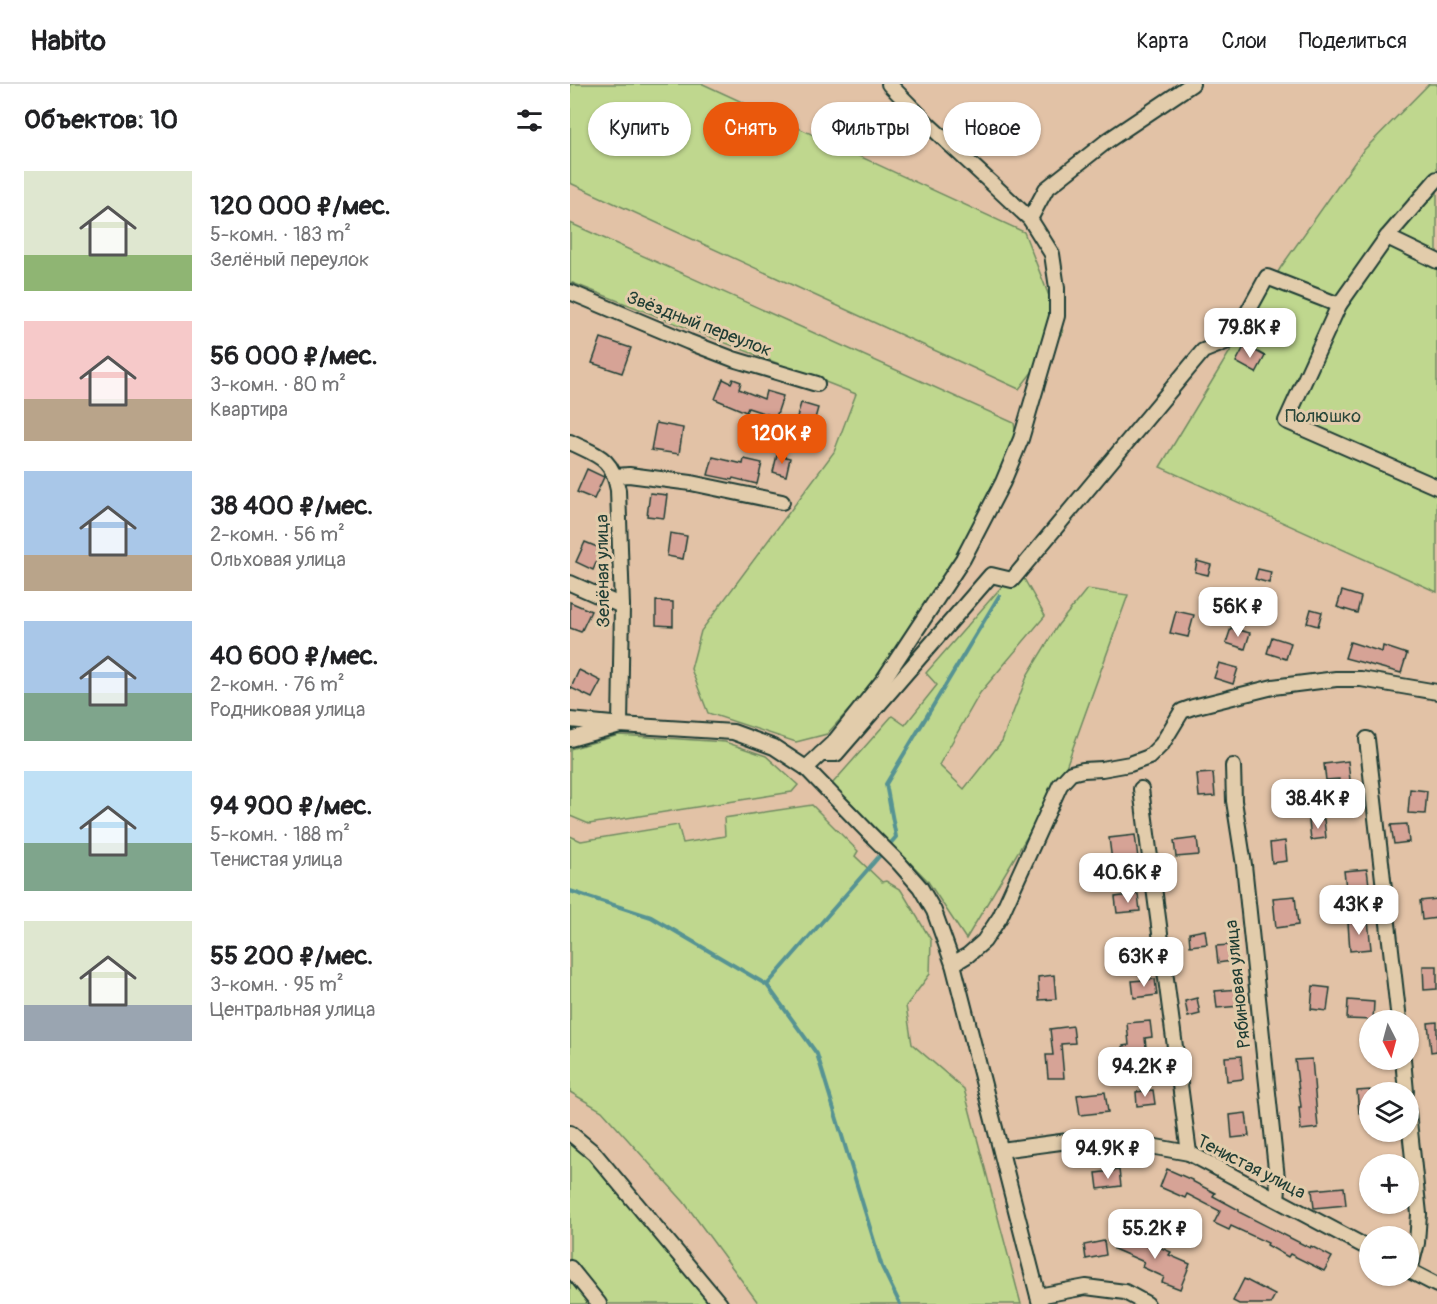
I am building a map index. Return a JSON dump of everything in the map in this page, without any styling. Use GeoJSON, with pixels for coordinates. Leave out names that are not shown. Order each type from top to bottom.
{"type":"FeatureCollection","features":[{"type":"Feature","properties":{"kind":"street"},"geometry":{"type":"LineString","coordinates":[[806,768],[834,742],[884,678],[963,559],[1003,482],[1021,438],[1057,316],[1057,288],[1052,254],[1030,219],[929,125],[889,84]]}},
{"type":"Feature","properties":{"kind":"street"},"geometry":{"type":"LineString","coordinates":[[1030,219],[1047,189],[1107,141],[1192,84]]}},
{"type":"Feature","properties":{"kind":"street"},"geometry":{"type":"LineString","coordinates":[[1437,179],[1387,237],[1339,305],[1286,421],[1437,487]]}},
{"type":"Feature","properties":{"kind":"street"},"geometry":{"type":"LineString","coordinates":[[1387,237],[1437,261]]}},
{"type":"Feature","properties":{"kind":"street"},"geometry":{"type":"LineString","coordinates":[[821,754],[836,754],[991,575],[1012,580],[1203,351],[1233,339],[1267,277],[1339,305]]}},
{"type":"Feature","properties":{"kind":"street","name":"Звёздный переулок"},"geometry":{"type":"LineString","coordinates":[[570,292],[733,359],[817,384]]}},
{"type":"Feature","properties":{"kind":"street"},"geometry":{"type":"LineString","coordinates":[[570,442],[599,456],[610,466],[616,476],[629,475],[691,483],[782,502]]}},
{"type":"Feature","properties":{"kind":"street","name":"Зелёная улица"},"geometry":{"type":"LineString","coordinates":[[616,476],[620,513],[622,606],[620,725]]}},
{"type":"Feature","properties":{"kind":"street"},"geometry":{"type":"LineString","coordinates":[[570,583],[622,606]]}},
{"type":"Feature","properties":{"kind":"street"},"geometry":{"type":"LineString","coordinates":[[953,964],[984,941],[1000,917],[1059,785],[1071,773],[1130,764],[1149,757],[1162,744],[1182,711],[1273,687],[1336,679],[1361,679],[1437,692]]}},
{"type":"Feature","properties":{"kind":"street"},"geometry":{"type":"LineString","coordinates":[[570,720],[733,732],[774,747],[806,768],[899,862],[920,887],[934,911],[953,964],[1039,1300],[1086,1287],[1125,1292],[1147,1304]]}},
{"type":"Feature","properties":{"kind":"street"},"geometry":{"type":"LineString","coordinates":[[570,740],[620,725]]}},
{"type":"Feature","properties":{"kind":"street"},"geometry":{"type":"LineString","coordinates":[[1367,739],[1398,1010]]}},
{"type":"Feature","properties":{"kind":"street","name":"Рябиновая улица"},"geometry":{"type":"LineString","coordinates":[[1233,766],[1234,801],[1244,866],[1278,1188],[1277,1199]]}},
{"type":"Feature","properties":{"kind":"street"},"geometry":{"type":"LineString","coordinates":[[1141,789],[1189,1153]]}},
{"type":"Feature","properties":{"kind":"street"},"geometry":{"type":"LineString","coordinates":[[570,1133],[594,1153],[720,1304]]}},
{"type":"Feature","properties":{"kind":"street","name":"Тенистая улица"},"geometry":{"type":"LineString","coordinates":[[1001,1150],[1068,1141],[1123,1141],[1189,1153],[1359,1243]]}},
{"type":"Feature","properties":{"kind":"street"},"geometry":{"type":"LineString","coordinates":[[1411,1142],[1419,1214],[1418,1226]]}},
{"type":"Feature","properties":{"kind":"street"},"geometry":{"type":"LineString","coordinates":[[570,1268],[599,1304]]}},
{"type":"Feature","properties":{"kind":"street"},"geometry":{"type":"LineString","coordinates":[[1419,1275],[1437,1285]]}},
{"type":"Feature","properties":{"kind":"green space"},"geometry":{"type":"Polygon","coordinates":[[[570,84],[703,84],[742,102],[703,102],[703,156],[799,156],[799,128],[811,134],[811,156],[859,156],[1024,232],[1063,332],[1019,389],[570,183],[570,84]]]}},
{"type":"Feature","properties":{"kind":"green space","name":"Полюшко"},"geometry":{"type":"Polygon","coordinates":[[[1429,84],[1437,84],[1437,592],[1160,467],[1281,267],[1362,152],[1429,84]]]}},
{"type":"Feature","properties":{"kind":"green space"},"geometry":{"type":"Polygon","coordinates":[[[570,223],[1014,423],[1017,445],[948,571],[875,681],[827,734],[796,742],[708,713],[691,669],[701,631],[834,452],[856,394],[570,282],[570,223]]]}},
{"type":"Feature","properties":{"kind":"green space"},"geometry":{"type":"Polygon","coordinates":[[[1018,568],[1045,616],[980,693],[939,765],[964,789],[1002,741],[1028,674],[1058,625],[1087,589],[1128,595],[1062,778],[966,939],[927,880],[832,784],[892,716],[905,725],[937,685],[926,673],[1018,568]]]}},
{"type":"Feature","properties":{"kind":"green space"},"geometry":{"type":"Polygon","coordinates":[[[619,735],[725,742],[766,756],[798,785],[792,792],[589,824],[570,816],[570,749],[619,735]]]}},
{"type":"Feature","properties":{"kind":"green space"},"geometry":{"type":"Polygon","coordinates":[[[812,805],[858,851],[855,856],[882,882],[886,881],[901,890],[931,940],[930,974],[906,1006],[912,1044],[964,1089],[1021,1304],[759,1304],[684,1202],[602,1111],[570,1092],[570,836],[581,841],[678,825],[683,843],[725,836],[724,818],[812,805]]]}},
{"type":"Feature","properties":{"kind":"green space"},"geometry":{"type":"Polygon","coordinates":[[[570,1137],[580,1146],[710,1304],[570,1304],[570,1137]]]}},
{"type":"Feature","properties":{"kind":"building"},"geometry":{"type":"Polygon","coordinates":[[[601,338],[631,348],[622,373],[592,363],[601,338]]]}},
{"type":"Feature","properties":{"kind":"building"},"geometry":{"type":"Polygon","coordinates":[[[1245,345],[1265,356],[1256,373],[1236,362],[1245,345]]]}},
{"type":"Feature","properties":{"kind":"building"},"geometry":{"type":"Polygon","coordinates":[[[723,379],[731,383],[733,379],[741,382],[739,389],[764,399],[766,391],[783,396],[776,417],[748,408],[746,412],[715,399],[723,379]]]}},
{"type":"Feature","properties":{"kind":"building"},"geometry":{"type":"Polygon","coordinates":[[[801,403],[818,408],[812,429],[795,424],[801,403]]]}},
{"type":"Feature","properties":{"kind":"building"},"geometry":{"type":"Polygon","coordinates":[[[656,423],[683,428],[679,454],[651,450],[656,423]]]}},
{"type":"Feature","properties":{"kind":"building"},"geometry":{"type":"Polygon","coordinates":[[[777,455],[790,458],[786,476],[773,472],[777,455]]]}},
{"type":"Feature","properties":{"kind":"building"},"geometry":{"type":"Polygon","coordinates":[[[713,457],[743,464],[744,459],[762,463],[757,484],[708,475],[713,457]]]}},
{"type":"Feature","properties":{"kind":"building"},"geometry":{"type":"Polygon","coordinates":[[[587,469],[604,477],[594,499],[577,492],[587,469]]]}},
{"type":"Feature","properties":{"kind":"building"},"geometry":{"type":"Polygon","coordinates":[[[650,493],[667,495],[664,518],[647,516],[650,493]]]}},
{"type":"Feature","properties":{"kind":"building"},"geometry":{"type":"Polygon","coordinates":[[[670,533],[687,536],[683,559],[667,556],[670,533]]]}},
{"type":"Feature","properties":{"kind":"building"},"geometry":{"type":"Polygon","coordinates":[[[585,542],[602,549],[593,570],[576,562],[585,542]]]}},
{"type":"Feature","properties":{"kind":"building"},"geometry":{"type":"Polygon","coordinates":[[[1197,561],[1211,565],[1208,575],[1195,572],[1197,561]]]}},
{"type":"Feature","properties":{"kind":"building"},"geometry":{"type":"Polygon","coordinates":[[[1258,569],[1271,572],[1269,583],[1255,579],[1258,569]]]}},
{"type":"Feature","properties":{"kind":"building"},"geometry":{"type":"Polygon","coordinates":[[[1342,591],[1361,597],[1357,613],[1337,607],[1342,591]]]}},
{"type":"Feature","properties":{"kind":"building"},"geometry":{"type":"Polygon","coordinates":[[[656,601],[673,602],[673,626],[656,625],[656,601]]]}},
{"type":"Feature","properties":{"kind":"building"},"geometry":{"type":"Polygon","coordinates":[[[570,602],[591,611],[581,632],[570,628],[570,602]]]}},
{"type":"Feature","properties":{"kind":"building"},"geometry":{"type":"Polygon","coordinates":[[[1311,609],[1322,612],[1318,626],[1307,623],[1311,609]]]}},
{"type":"Feature","properties":{"kind":"building"},"geometry":{"type":"Polygon","coordinates":[[[1176,611],[1194,615],[1188,637],[1170,633],[1176,611]]]}},
{"type":"Feature","properties":{"kind":"building"},"geometry":{"type":"Polygon","coordinates":[[[1231,628],[1250,633],[1245,649],[1226,643],[1231,628]]]}},
{"type":"Feature","properties":{"kind":"building"},"geometry":{"type":"Polygon","coordinates":[[[1272,637],[1291,643],[1286,659],[1267,653],[1272,637]]]}},
{"type":"Feature","properties":{"kind":"building"},"geometry":{"type":"Polygon","coordinates":[[[1350,642],[1382,652],[1383,646],[1407,654],[1401,673],[1345,658],[1350,642]]]}},
{"type":"Feature","properties":{"kind":"building"},"geometry":{"type":"Polygon","coordinates":[[[1219,663],[1238,668],[1233,684],[1214,678],[1219,663]]]}},
{"type":"Feature","properties":{"kind":"building"},"geometry":{"type":"Polygon","coordinates":[[[579,670],[601,681],[592,698],[571,688],[579,670]]]}},
{"type":"Feature","properties":{"kind":"building"},"geometry":{"type":"Polygon","coordinates":[[[1348,761],[1351,789],[1359,789],[1360,802],[1342,804],[1339,779],[1326,780],[1324,764],[1348,761]]]}},
{"type":"Feature","properties":{"kind":"building"},"geometry":{"type":"Polygon","coordinates":[[[1213,773],[1215,796],[1199,797],[1197,774],[1213,773]]]}},
{"type":"Feature","properties":{"kind":"building"},"geometry":{"type":"Polygon","coordinates":[[[1410,789],[1427,791],[1425,814],[1408,813],[1410,789]]]}},
{"type":"Feature","properties":{"kind":"building"},"geometry":{"type":"Polygon","coordinates":[[[1324,819],[1326,838],[1311,840],[1309,821],[1324,819]]]}},
{"type":"Feature","properties":{"kind":"building"},"geometry":{"type":"Polygon","coordinates":[[[1407,824],[1409,842],[1394,844],[1391,825],[1407,824]]]}},
{"type":"Feature","properties":{"kind":"building"},"geometry":{"type":"Polygon","coordinates":[[[1135,835],[1138,858],[1112,861],[1109,838],[1135,835]]]}},
{"type":"Feature","properties":{"kind":"building"},"geometry":{"type":"Polygon","coordinates":[[[1197,838],[1199,855],[1176,857],[1174,841],[1197,838]]]}},
{"type":"Feature","properties":{"kind":"building"},"geometry":{"type":"Polygon","coordinates":[[[1285,841],[1287,861],[1272,863],[1270,843],[1285,841]]]}},
{"type":"Feature","properties":{"kind":"building"},"geometry":{"type":"Polygon","coordinates":[[[1367,869],[1369,885],[1346,888],[1344,871],[1367,869]]]}},
{"type":"Feature","properties":{"kind":"building"},"geometry":{"type":"Polygon","coordinates":[[[1138,894],[1140,911],[1117,913],[1115,897],[1138,894]]]}},
{"type":"Feature","properties":{"kind":"building"},"geometry":{"type":"Polygon","coordinates":[[[1295,896],[1298,925],[1276,928],[1273,898],[1295,896]]]}},
{"type":"Feature","properties":{"kind":"building"},"geometry":{"type":"Polygon","coordinates":[[[1437,899],[1437,918],[1422,920],[1420,901],[1437,899]]]}},
{"type":"Feature","properties":{"kind":"building"},"geometry":{"type":"Polygon","coordinates":[[[1368,920],[1371,949],[1350,951],[1348,923],[1368,920]]]}},
{"type":"Feature","properties":{"kind":"building"},"geometry":{"type":"Polygon","coordinates":[[[1205,930],[1207,944],[1190,946],[1189,933],[1205,930]]]}},
{"type":"Feature","properties":{"kind":"building"},"geometry":{"type":"Polygon","coordinates":[[[1230,945],[1231,961],[1218,963],[1216,946],[1230,945]]]}},
{"type":"Feature","properties":{"kind":"building"},"geometry":{"type":"Polygon","coordinates":[[[1423,966],[1437,966],[1437,989],[1424,990],[1423,966]]]}},
{"type":"Feature","properties":{"kind":"building"},"geometry":{"type":"Polygon","coordinates":[[[1054,975],[1056,999],[1039,1000],[1038,977],[1054,975]]]}},
{"type":"Feature","properties":{"kind":"building"},"geometry":{"type":"Polygon","coordinates":[[[1155,979],[1157,995],[1134,998],[1132,981],[1155,979]]]}},
{"type":"Feature","properties":{"kind":"building"},"geometry":{"type":"Polygon","coordinates":[[[1313,986],[1330,988],[1327,1011],[1311,1009],[1313,986]]]}},
{"type":"Feature","properties":{"kind":"building"},"geometry":{"type":"Polygon","coordinates":[[[1238,989],[1240,1006],[1217,1008],[1215,991],[1238,989]]]}},
{"type":"Feature","properties":{"kind":"building"},"geometry":{"type":"Polygon","coordinates":[[[1197,998],[1200,1014],[1188,1017],[1185,1001],[1197,998]]]}},
{"type":"Feature","properties":{"kind":"building"},"geometry":{"type":"Polygon","coordinates":[[[1348,1000],[1374,1002],[1374,1010],[1359,1010],[1359,1019],[1347,1019],[1348,1000]]]}},
{"type":"Feature","properties":{"kind":"building"},"geometry":{"type":"Polygon","coordinates":[[[1150,1021],[1152,1037],[1145,1038],[1147,1056],[1124,1058],[1123,1046],[1129,1045],[1127,1023],[1150,1021]]]}},
{"type":"Feature","properties":{"kind":"building"},"geometry":{"type":"Polygon","coordinates":[[[1437,1022],[1437,1051],[1431,1052],[1428,1023],[1437,1022]]]}},
{"type":"Feature","properties":{"kind":"building"},"geometry":{"type":"Polygon","coordinates":[[[1073,1026],[1075,1043],[1061,1044],[1064,1078],[1048,1078],[1046,1055],[1053,1055],[1050,1029],[1073,1026]]]}},
{"type":"Feature","properties":{"kind":"building"},"geometry":{"type":"Polygon","coordinates":[[[1241,1056],[1243,1079],[1227,1081],[1225,1057],[1241,1056]]]}},
{"type":"Feature","properties":{"kind":"building"},"geometry":{"type":"Polygon","coordinates":[[[1312,1059],[1318,1128],[1301,1130],[1299,1107],[1301,1107],[1295,1060],[1312,1059]]]}},
{"type":"Feature","properties":{"kind":"building"},"geometry":{"type":"Polygon","coordinates":[[[1153,1090],[1155,1104],[1137,1106],[1136,1092],[1153,1090]]]}},
{"type":"Feature","properties":{"kind":"building"},"geometry":{"type":"Polygon","coordinates":[[[1105,1092],[1108,1112],[1080,1115],[1077,1095],[1105,1092]]]}},
{"type":"Feature","properties":{"kind":"building"},"geometry":{"type":"Polygon","coordinates":[[[1246,1113],[1249,1136],[1232,1138],[1230,1115],[1246,1113]]]}},
{"type":"Feature","properties":{"kind":"building"},"geometry":{"type":"Polygon","coordinates":[[[1167,1169],[1215,1193],[1213,1196],[1239,1212],[1332,1257],[1324,1271],[1290,1254],[1288,1257],[1267,1245],[1268,1243],[1231,1226],[1229,1230],[1214,1223],[1220,1211],[1187,1194],[1185,1198],[1160,1187],[1167,1169]]]}},
{"type":"Feature","properties":{"kind":"building"},"geometry":{"type":"Polygon","coordinates":[[[1119,1170],[1121,1186],[1098,1189],[1096,1173],[1119,1170]]]}},
{"type":"Feature","properties":{"kind":"building"},"geometry":{"type":"Polygon","coordinates":[[[1344,1187],[1346,1205],[1314,1208],[1312,1190],[1344,1187]]]}},
{"type":"Feature","properties":{"kind":"building"},"geometry":{"type":"Polygon","coordinates":[[[1121,1234],[1151,1247],[1152,1244],[1171,1252],[1169,1255],[1190,1264],[1180,1289],[1162,1282],[1164,1277],[1142,1267],[1144,1262],[1114,1249],[1121,1234]]]}},
{"type":"Feature","properties":{"kind":"building"},"geometry":{"type":"Polygon","coordinates":[[[1104,1241],[1106,1255],[1086,1259],[1084,1245],[1104,1241]]]}},
{"type":"Feature","properties":{"kind":"building"},"geometry":{"type":"Polygon","coordinates":[[[1244,1279],[1275,1295],[1270,1304],[1239,1304],[1233,1301],[1244,1279]]]}},
{"type":"Feature","properties":{"kind":"waterway"},"geometry":{"type":"LineString","coordinates":[[900,1304],[882,1267],[817,1054],[767,985],[896,837],[886,784],[999,596]]}},
{"type":"Feature","properties":{"kind":"waterway"},"geometry":{"type":"LineString","coordinates":[[570,891],[651,917],[767,985]]}}]}
